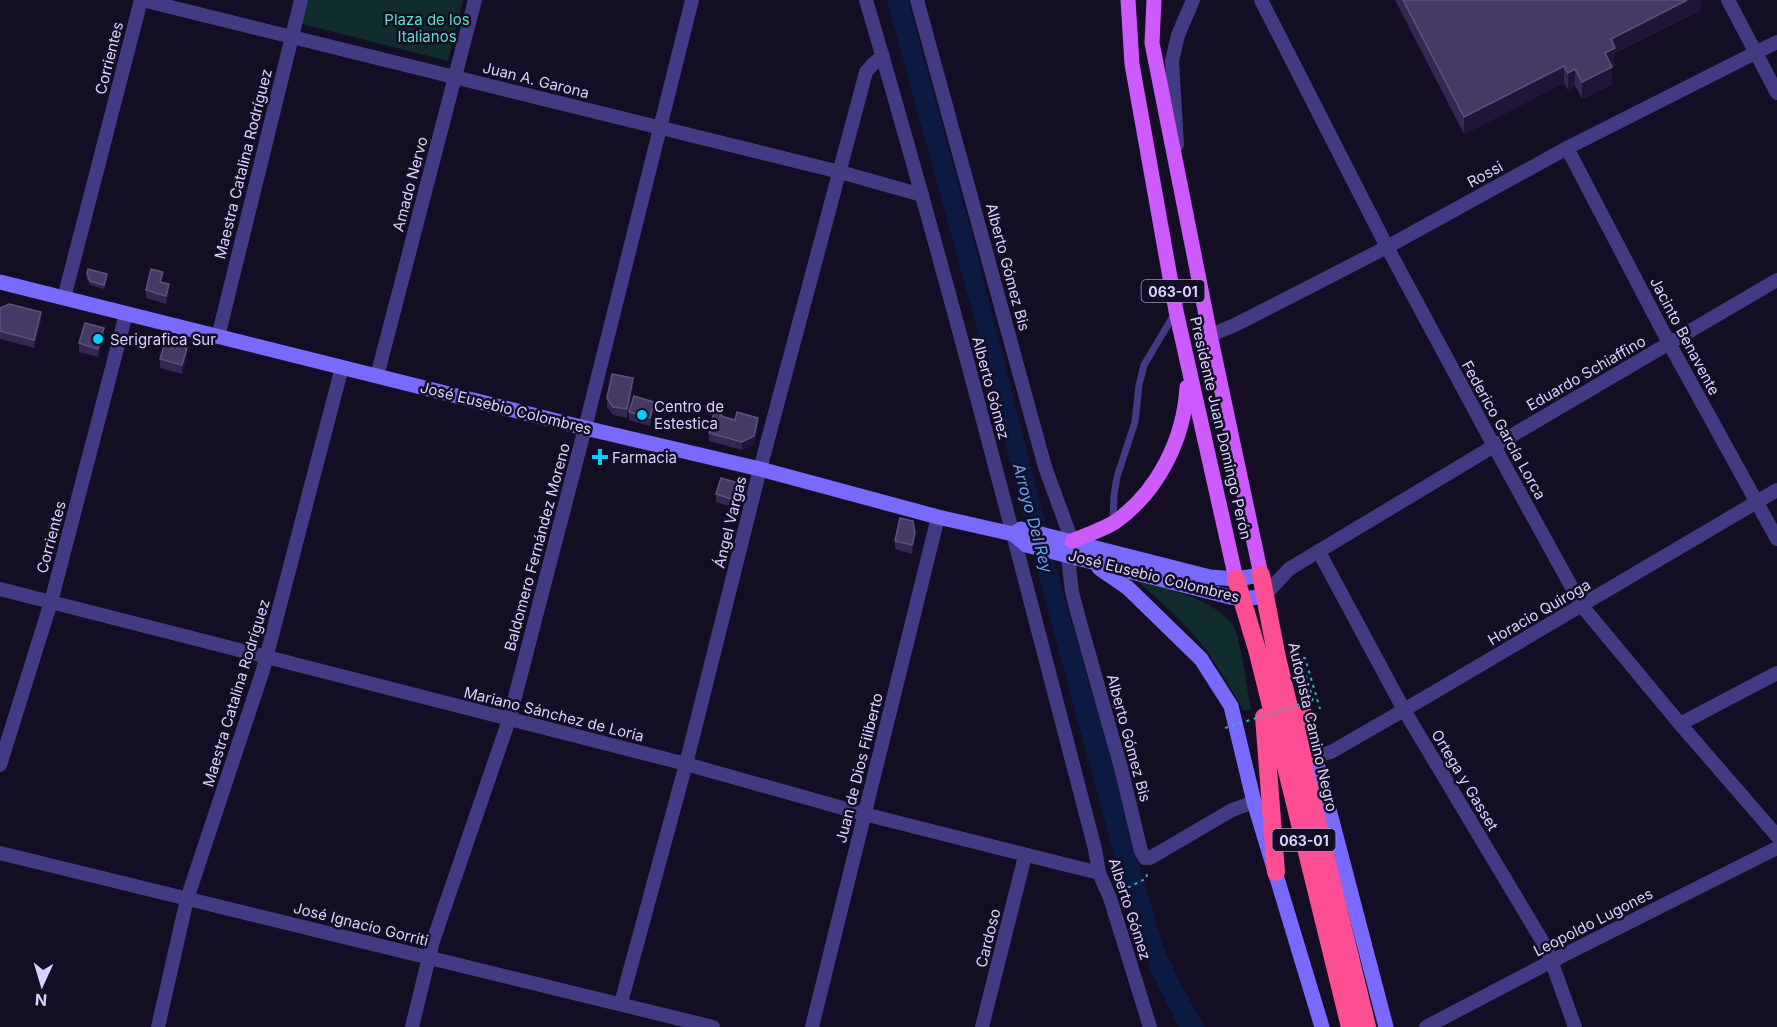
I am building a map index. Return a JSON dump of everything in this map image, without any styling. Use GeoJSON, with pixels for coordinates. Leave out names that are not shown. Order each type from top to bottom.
{"type":"FeatureCollection","features":[{"type":"Feature","properties":{"kind":"highway","name":"Autopista Camino Negro"},"geometry":{"type":"LineString","coordinates":[[1261,575],[1277,658],[1367,1027]]}},
{"type":"Feature","properties":{"kind":"highway","name":"063-01"},"geometry":{"type":"LineString","coordinates":[[1236,579],[1258,653],[1350,1027]]}},
{"type":"Feature","properties":{"kind":"highway"},"geometry":{"type":"LineString","coordinates":[[1258,653],[1272,801],[1276,872]]}},
{"type":"Feature","properties":{"kind":"highway"},"geometry":{"type":"LineString","coordinates":[[1277,658],[1295,686],[1315,756]]}},
{"type":"Feature","properties":{"kind":"main road","name":"Presidente Juan Domingo Perón"},"geometry":{"type":"LineString","coordinates":[[1128,0],[1132,64],[1176,311],[1236,579]]}},
{"type":"Feature","properties":{"kind":"main road","name":"Presidente Juan Domingo Perón"},"geometry":{"type":"LineString","coordinates":[[1154,0],[1152,43],[1261,575]]}},
{"type":"Feature","properties":{"kind":"main road"},"geometry":{"type":"LineString","coordinates":[[1064,547],[1113,523],[1140,502],[1158,477],[1181,427],[1186,410],[1188,369]]}},
{"type":"Feature","properties":{"kind":"street","name":"Juan A. Garona"},"geometry":{"type":"LineString","coordinates":[[141,0],[840,172],[922,195]]}},
{"type":"Feature","properties":{"kind":"street","name":"Corrientes"},"geometry":{"type":"LineString","coordinates":[[64,298],[141,0]]}},
{"type":"Feature","properties":{"kind":"street","name":"Maestra Catalina Rodríguez"},"geometry":{"type":"LineString","coordinates":[[218,337],[302,0]]}},
{"type":"Feature","properties":{"kind":"street","name":"Amado Nervo"},"geometry":{"type":"LineString","coordinates":[[377,376],[475,0]]}},
{"type":"Feature","properties":{"kind":"street","name":"Baldomero Fernández Moreno"},"geometry":{"type":"LineString","coordinates":[[412,1027],[429,957],[509,720],[692,0]]}},
{"type":"Feature","properties":{"kind":"street","name":"Alberto Gómez"},"geometry":{"type":"LineString","coordinates":[[866,0],[1017,531],[1099,873],[1110,898],[1150,1027]]}},
{"type":"Feature","properties":{"kind":"street","name":"Alberto Gómez Bis"},"geometry":{"type":"LineString","coordinates":[[917,0],[1045,467],[1072,592],[1121,768],[1141,851],[1145,858],[1150,858],[1232,810],[1254,802]]}},
{"type":"Feature","properties":{"kind":"street"},"geometry":{"type":"LineString","coordinates":[[1180,186],[1172,61],[1178,35],[1193,0]]}},
{"type":"Feature","properties":{"kind":"street","name":"Federico García Lorca"},"geometry":{"type":"LineString","coordinates":[[1261,0],[1387,247],[1582,606],[1777,836]]}},
{"type":"Feature","properties":{"kind":"street"},"geometry":{"type":"LineString","coordinates":[[1728,0],[1777,93]]}},
{"type":"Feature","properties":{"kind":"street","name":"Rossi"},"geometry":{"type":"LineString","coordinates":[[1210,335],[1235,325],[1387,247],[1567,148],[1777,42]]}},
{"type":"Feature","properties":{"kind":"street","name":"Ángel Vargas"},"geometry":{"type":"LineString","coordinates":[[621,1003],[686,764],[760,469],[866,72],[883,56]]}},
{"type":"Feature","properties":{"kind":"street","name":"Jacinto Benavente"},"geometry":{"type":"LineString","coordinates":[[1567,148],[1669,343],[1777,538]]}},
{"type":"Feature","properties":{"kind":"street","name":"Eduardo Schiaffino"},"geometry":{"type":"LineString","coordinates":[[1265,594],[1290,569],[1777,280]]}},
{"type":"Feature","properties":{"kind":"street","name":"José Eusebio Colombres"},"geometry":{"type":"LineString","coordinates":[[0,282],[585,428],[760,469],[938,517],[1017,531],[1064,547],[1210,577],[1236,579],[1261,575]]}},
{"type":"Feature","properties":{"kind":"street","name":"Corrientes"},"geometry":{"type":"LineString","coordinates":[[0,765],[51,602],[126,314]]}},
{"type":"Feature","properties":{"kind":"street","name":"Maestra Catalina Rodríguez"},"geometry":{"type":"LineString","coordinates":[[158,1027],[187,898],[267,658],[342,367]]}},
{"type":"Feature","properties":{"kind":"street","name":"Horacio Quiroga"},"geometry":{"type":"LineString","coordinates":[[1315,756],[1331,752],[1404,710],[1777,490]]}},
{"type":"Feature","properties":{"kind":"street","name":"Juan de Dios Filiberto"},"geometry":{"type":"LineString","coordinates":[[812,1027],[938,517]]}},
{"type":"Feature","properties":{"kind":"street","name":"José Eusebio Colombres"},"geometry":{"type":"LineString","coordinates":[[1017,531],[1026,545],[1064,547],[1092,562],[1243,599],[1265,594]]}},
{"type":"Feature","properties":{"kind":"street","name":"Ortega y Gasset"},"geometry":{"type":"LineString","coordinates":[[1319,552],[1404,710],[1541,939],[1552,961],[1575,1027]]}},
{"type":"Feature","properties":{"kind":"street"},"geometry":{"type":"LineString","coordinates":[[1092,562],[1128,588],[1201,659],[1234,713],[1254,802],[1322,1027]]}},
{"type":"Feature","properties":{"kind":"street","name":"Eduardo Schiaffino"},"geometry":{"type":"LineString","coordinates":[[1261,575],[1290,569]]}},
{"type":"Feature","properties":{"kind":"street","name":"Mariano Sánchez de Loria"},"geometry":{"type":"LineString","coordinates":[[0,589],[686,764],[864,814],[1099,873]]}},
{"type":"Feature","properties":{"kind":"street"},"geometry":{"type":"LineString","coordinates":[[1680,724],[1777,673]]}},
{"type":"Feature","properties":{"kind":"street"},"geometry":{"type":"LineString","coordinates":[[1315,756],[1386,1027]]}},
{"type":"Feature","properties":{"kind":"street","name":"Leopoldo Lugones"},"geometry":{"type":"LineString","coordinates":[[1426,1027],[1777,848]]}},
{"type":"Feature","properties":{"kind":"street","name":"José Ignacio Gorriti"},"geometry":{"type":"LineString","coordinates":[[0,853],[713,1027]]}},
{"type":"Feature","properties":{"kind":"street","name":"Cardoso"},"geometry":{"type":"LineString","coordinates":[[982,1027],[1025,856]]}},
{"type":"Feature","properties":{"kind":"lane"},"geometry":{"type":"LineString","coordinates":[[1113,523],[1114,495],[1135,422],[1139,385],[1144,365],[1176,311]]}},
{"type":"Feature","properties":{"kind":"path"},"geometry":{"type":"LineString","coordinates":[[1225,728],[1313,700],[1301,659],[1305,658],[1317,701]]}},
{"type":"Feature","properties":{"kind":"path"},"geometry":{"type":"LineString","coordinates":[[1121,891],[1147,878]]}},
{"type":"Feature","properties":{"kind":"green space","name":"Plaza de los Italianos"},"geometry":{"type":"Polygon","coordinates":[[[308,0],[463,0],[448,61],[302,24],[308,0]]]}},
{"type":"Feature","properties":{"kind":"green space"},"geometry":{"type":"Polygon","coordinates":[[[1135,579],[1189,596],[1226,617],[1236,633],[1251,710],[1243,710],[1200,642],[1172,612],[1135,579]]]}},
{"type":"Feature","properties":{"kind":"water","name":"Arroyo Del Rey"},"geometry":{"type":"Polygon","coordinates":[[[887,0],[908,0],[972,234],[1062,590],[1100,718],[1138,861],[1164,948],[1181,985],[1205,1027],[1179,1027],[1152,974],[1126,899],[1034,559],[974,318],[887,0]]]}},
{"type":"Feature","properties":{"kind":"building"},"geometry":{"type":"Polygon","coordinates":[[[1403,0],[1687,0],[1611,39],[1615,48],[1605,53],[1612,67],[1582,82],[1575,69],[1568,73],[1564,66],[1464,117],[1403,0]]]}},
{"type":"Feature","properties":{"kind":"building"},"geometry":{"type":"Polygon","coordinates":[[[88,269],[107,274],[104,285],[90,281],[87,274],[88,269]]]}},
{"type":"Feature","properties":{"kind":"building"},"geometry":{"type":"Polygon","coordinates":[[[151,269],[163,272],[160,282],[169,284],[166,296],[146,290],[151,269]]]}},
{"type":"Feature","properties":{"kind":"building"},"geometry":{"type":"Polygon","coordinates":[[[9,304],[41,312],[34,340],[0,331],[0,308],[9,304]]]}},
{"type":"Feature","properties":{"kind":"building"},"geometry":{"type":"Polygon","coordinates":[[[85,323],[104,328],[98,349],[79,343],[85,323]]]}},
{"type":"Feature","properties":{"kind":"building"},"geometry":{"type":"Polygon","coordinates":[[[165,342],[187,348],[182,365],[160,359],[165,342]]]}},
{"type":"Feature","properties":{"kind":"building"},"geometry":{"type":"Polygon","coordinates":[[[612,374],[633,378],[627,409],[613,407],[607,398],[612,374]]]}},
{"type":"Feature","properties":{"kind":"building"},"geometry":{"type":"Polygon","coordinates":[[[634,396],[654,402],[650,418],[629,412],[634,396]]]}},
{"type":"Feature","properties":{"kind":"building"},"geometry":{"type":"Polygon","coordinates":[[[716,403],[724,405],[721,416],[735,420],[737,412],[758,418],[754,436],[742,442],[709,433],[716,403]]]}},
{"type":"Feature","properties":{"kind":"building"},"geometry":{"type":"Polygon","coordinates":[[[721,478],[735,482],[738,489],[735,500],[716,494],[721,478]]]}},
{"type":"Feature","properties":{"kind":"building"},"geometry":{"type":"Polygon","coordinates":[[[900,518],[913,521],[915,533],[912,545],[895,541],[900,518]]]}},
{"type":"Feature","properties":{"kind":"place","name":"Serigrafica Sur"},"geometry":{"type":"Point","coordinates":[98,339]}},
{"type":"Feature","properties":{"kind":"place","name":"Centro de Estestica"},"geometry":{"type":"Point","coordinates":[642,415]}},
{"type":"Feature","properties":{"kind":"place","name":"Farmacia"},"geometry":{"type":"Point","coordinates":[600,457]}}]}
